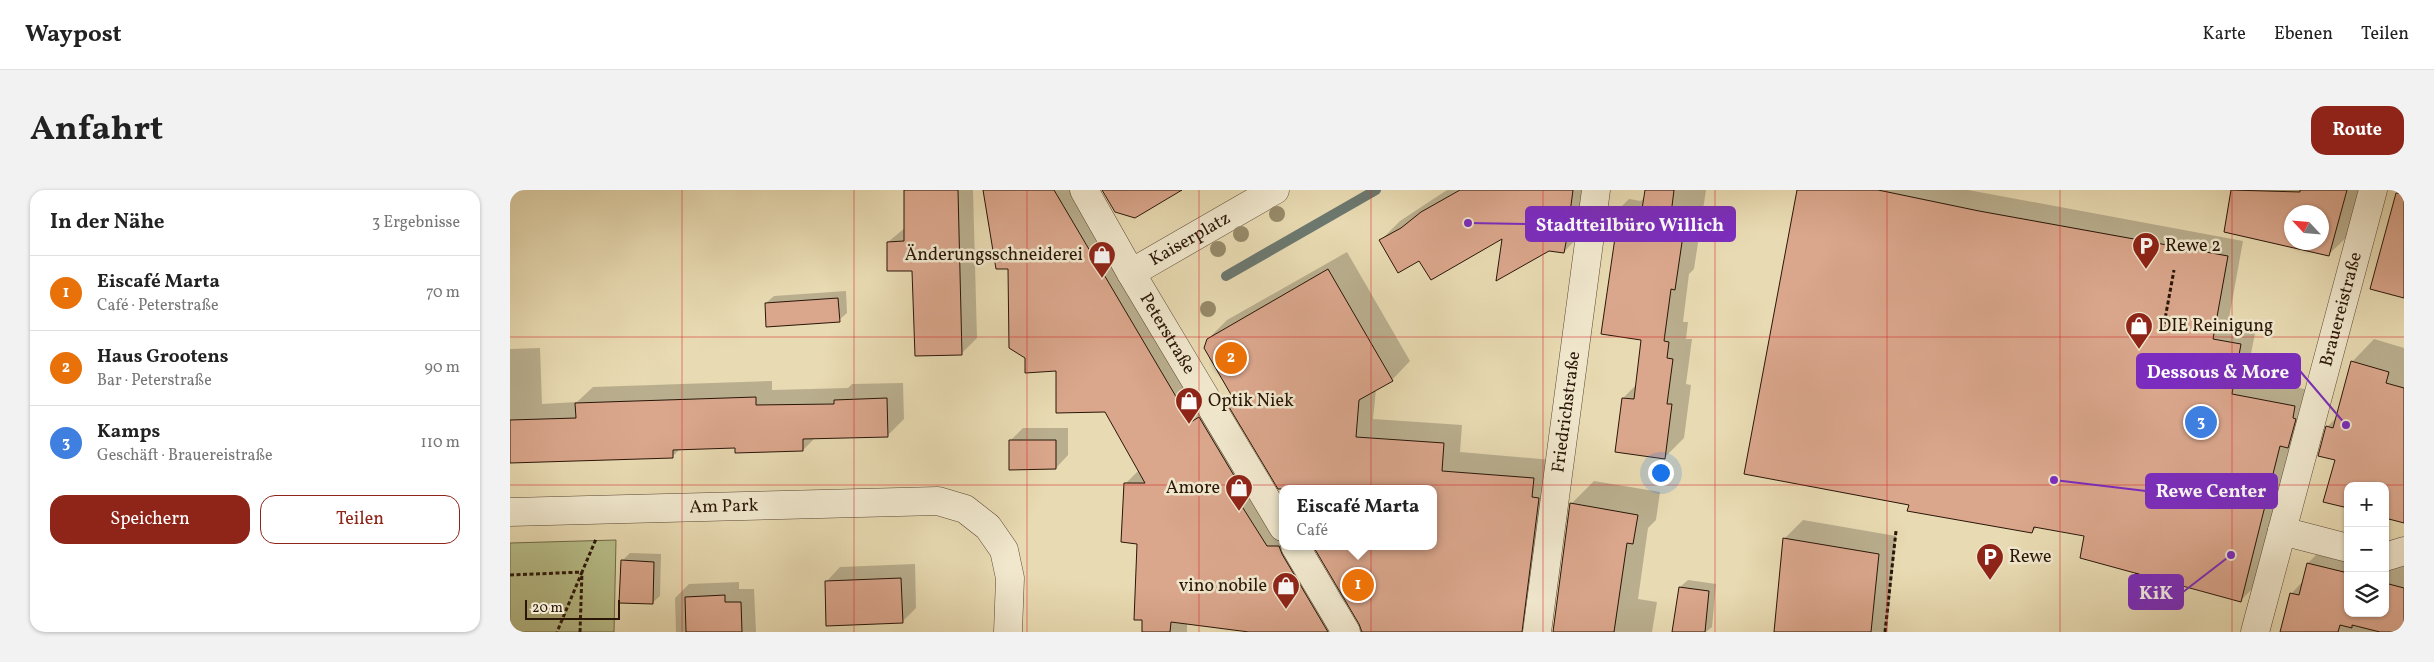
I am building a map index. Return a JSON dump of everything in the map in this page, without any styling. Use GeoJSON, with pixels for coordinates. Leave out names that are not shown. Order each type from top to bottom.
{"type":"FeatureCollection","features":[{"type":"Feature","properties":{"kind":"street","name":"Peterstraße"},"geometry":{"type":"LineString","coordinates":[[1084,190],[1131,273],[1279,520]]}},
{"type":"Feature","properties":{"kind":"street","name":"Kaiserplatz"},"geometry":{"type":"LineString","coordinates":[[1131,273],[1275,190]]}},
{"type":"Feature","properties":{"kind":"street","name":"Friedrichstraße"},"geometry":{"type":"LineString","coordinates":[[1537,632],[1596,190]]}},
{"type":"Feature","properties":{"kind":"street","name":"Brauereistraße"},"geometry":{"type":"LineString","coordinates":[[2255,632],[2373,190]]}},
{"type":"Feature","properties":{"kind":"street","name":"Am Park"},"geometry":{"type":"LineString","coordinates":[[510,512],[938,501],[965,509],[988,527],[1004,550],[1010,578],[1008,632]]}},
{"type":"Feature","properties":{"kind":"street"},"geometry":{"type":"LineString","coordinates":[[2282,531],[2344,547]]}},
{"type":"Feature","properties":{"kind":"street"},"geometry":{"type":"LineString","coordinates":[[1296,550],[1346,632]]}},
{"type":"Feature","properties":{"kind":"street"},"geometry":{"type":"LineString","coordinates":[[2389,556],[2404,551]]}},
{"type":"Feature","properties":{"kind":"path"},"geometry":{"type":"LineString","coordinates":[[2163,330],[2174,270]]}},
{"type":"Feature","properties":{"kind":"path"},"geometry":{"type":"LineString","coordinates":[[557,632],[610,509]]}},
{"type":"Feature","properties":{"kind":"path"},"geometry":{"type":"LineString","coordinates":[[1885,632],[1896,531]]}},
{"type":"Feature","properties":{"kind":"path"},"geometry":{"type":"LineString","coordinates":[[510,575],[582,572]]}},
{"type":"Feature","properties":{"kind":"path"},"geometry":{"type":"LineString","coordinates":[[580,632],[582,572]]}},
{"type":"Feature","properties":{"kind":"path"},"geometry":{"type":"LineString","coordinates":[[2135,581],[2137,573]]}},
{"type":"Feature","properties":{"kind":"green space"},"geometry":{"type":"Polygon","coordinates":[[[616,540],[614,632],[510,632],[510,543],[616,540]]]}},
{"type":"Feature","properties":{"kind":"building"},"geometry":{"type":"Polygon","coordinates":[[[904,190],[958,190],[962,355],[915,356],[912,271],[887,271],[887,242],[904,241],[904,190]]]}},
{"type":"Feature","properties":{"kind":"building"},"geometry":{"type":"Polygon","coordinates":[[[983,190],[1054,190],[1191,422],[1199,417],[1242,489],[1231,489],[1267,546],[1279,546],[1279,550],[1328,632],[1249,632],[1171,622],[1170,632],[1142,632],[1142,620],[1134,620],[1137,544],[1121,542],[1124,483],[1145,483],[1105,412],[1056,413],[1056,371],[1025,373],[1025,358],[1009,348],[1008,269],[996,269],[983,190]]]}},
{"type":"Feature","properties":{"kind":"building"},"geometry":{"type":"Polygon","coordinates":[[[1102,190],[1182,190],[1135,218],[1115,212],[1102,190]]]}},
{"type":"Feature","properties":{"kind":"building"},"geometry":{"type":"Polygon","coordinates":[[[1460,190],[1573,190],[1570,213],[1577,214],[1574,236],[1567,237],[1564,253],[1549,251],[1496,281],[1502,239],[1431,280],[1419,261],[1398,273],[1379,240],[1401,228],[1421,212],[1460,190]]]}},
{"type":"Feature","properties":{"kind":"building"},"geometry":{"type":"Polygon","coordinates":[[[1645,190],[1674,190],[1671,214],[1686,215],[1675,290],[1671,289],[1664,341],[1669,342],[1667,358],[1673,359],[1667,404],[1672,404],[1665,459],[1615,452],[1622,398],[1634,399],[1641,340],[1601,334],[1616,231],[1606,232],[1608,218],[1626,221],[1626,227],[1630,229],[1633,208],[1642,209],[1645,190]]]}},
{"type":"Feature","properties":{"kind":"building"},"geometry":{"type":"Polygon","coordinates":[[[1797,190],[1878,190],[1979,211],[2228,256],[2213,339],[2241,344],[2232,394],[2295,406],[2293,418],[2296,419],[2288,448],[2280,446],[2241,602],[2080,558],[2084,536],[2034,527],[2032,533],[1907,511],[1909,505],[1744,474],[1797,190]]]}},
{"type":"Feature","properties":{"kind":"building"},"geometry":{"type":"Polygon","coordinates":[[[2231,190],[2300,192],[2300,190],[2347,190],[2329,256],[2303,250],[2329,250],[2329,205],[2284,205],[2284,246],[2224,232],[2231,190]]]}},
{"type":"Feature","properties":{"kind":"building"},"geometry":{"type":"Polygon","coordinates":[[[2396,193],[2404,194],[2404,298],[2370,289],[2396,193]]]}},
{"type":"Feature","properties":{"kind":"building"},"geometry":{"type":"Polygon","coordinates":[[[1328,269],[1393,381],[1359,400],[1356,437],[1444,443],[1442,471],[1534,478],[1532,497],[1539,498],[1522,632],[1362,632],[1315,550],[1437,550],[1437,485],[1279,485],[1278,489],[1226,402],[1233,398],[1204,348],[1207,339],[1328,269]]]}},
{"type":"Feature","properties":{"kind":"building"},"geometry":{"type":"Polygon","coordinates":[[[838,298],[840,322],[766,327],[765,303],[838,298]]]}},
{"type":"Feature","properties":{"kind":"building"},"geometry":{"type":"Polygon","coordinates":[[[2351,361],[2389,372],[2386,383],[2404,388],[2404,523],[2389,519],[2389,482],[2344,482],[2344,507],[2323,502],[2335,460],[2318,456],[2326,426],[2333,428],[2351,361]]]}},
{"type":"Feature","properties":{"kind":"building"},"geometry":{"type":"Polygon","coordinates":[[[756,397],[756,405],[834,404],[834,400],[887,398],[888,437],[803,439],[803,451],[735,453],[735,448],[673,450],[673,458],[510,463],[510,420],[576,418],[575,403],[756,397]]]}},
{"type":"Feature","properties":{"kind":"building"},"geometry":{"type":"Polygon","coordinates":[[[1009,440],[1056,440],[1056,469],[1009,470],[1009,440]]]}},
{"type":"Feature","properties":{"kind":"building"},"geometry":{"type":"Polygon","coordinates":[[[1570,503],[1638,515],[1633,544],[1627,543],[1614,632],[1553,632],[1570,503]]]}},
{"type":"Feature","properties":{"kind":"building"},"geometry":{"type":"Polygon","coordinates":[[[1783,538],[1879,554],[1871,632],[1774,632],[1783,538]]]}},
{"type":"Feature","properties":{"kind":"building"},"geometry":{"type":"Polygon","coordinates":[[[621,560],[654,562],[653,604],[619,603],[621,560]]]}},
{"type":"Feature","properties":{"kind":"building"},"geometry":{"type":"Polygon","coordinates":[[[2307,563],[2344,572],[2344,617],[2389,617],[2389,584],[2404,588],[2404,632],[2380,632],[2352,625],[2352,628],[2340,625],[2338,632],[2280,632],[2290,593],[2299,595],[2307,563]]]}},
{"type":"Feature","properties":{"kind":"building"},"geometry":{"type":"Polygon","coordinates":[[[901,578],[903,623],[826,626],[825,581],[901,578]]]}},
{"type":"Feature","properties":{"kind":"building"},"geometry":{"type":"Polygon","coordinates":[[[1679,587],[1709,591],[1705,632],[1672,632],[1679,587]]]}},
{"type":"Feature","properties":{"kind":"building"},"geometry":{"type":"Polygon","coordinates":[[[725,595],[725,602],[741,602],[742,632],[686,632],[685,597],[725,595]]]}},
{"type":"Feature","properties":{"kind":"waterway"},"geometry":{"type":"LineString","coordinates":[[1226,276],[1376,190]]}},
{"type":"Feature","properties":{"kind":"place","name":"Stadtteilbüro Willich"},"geometry":{"type":"Point","coordinates":[1468,223]}},
{"type":"Feature","properties":{"kind":"place","name":"Rewe 2"},"geometry":{"type":"Point","coordinates":[2146,270]}},
{"type":"Feature","properties":{"kind":"place","name":"Änderungsschneiderei"},"geometry":{"type":"Point","coordinates":[1102,279]}},
{"type":"Feature","properties":{"kind":"place","name":"DIE Reinigung"},"geometry":{"type":"Point","coordinates":[2139,350]}},
{"type":"Feature","properties":{"kind":"place","name":"Haus Grootens"},"geometry":{"type":"Point","coordinates":[1231,358]}},
{"type":"Feature","properties":{"kind":"place","name":"Kamps"},"geometry":{"type":"Point","coordinates":[2201,422]}},
{"type":"Feature","properties":{"kind":"place","name":"Optik Niek"},"geometry":{"type":"Point","coordinates":[1189,425]}},
{"type":"Feature","properties":{"kind":"place","name":"Dessous & More"},"geometry":{"type":"Point","coordinates":[2346,425]}},
{"type":"Feature","properties":{"kind":"place","name":"Rewe Center"},"geometry":{"type":"Point","coordinates":[2054,480]}},
{"type":"Feature","properties":{"kind":"place","name":"Amore"},"geometry":{"type":"Point","coordinates":[1239,512]}},
{"type":"Feature","properties":{"kind":"place","name":"KiK"},"geometry":{"type":"Point","coordinates":[2231,555]}},
{"type":"Feature","properties":{"kind":"place","name":"Rewe"},"geometry":{"type":"Point","coordinates":[1990,581]}},
{"type":"Feature","properties":{"kind":"place","name":"Eiscafé Marta"},"geometry":{"type":"Point","coordinates":[1358,585]}},
{"type":"Feature","properties":{"kind":"place","name":"vino nobile"},"geometry":{"type":"Point","coordinates":[1286,610]}}]}
